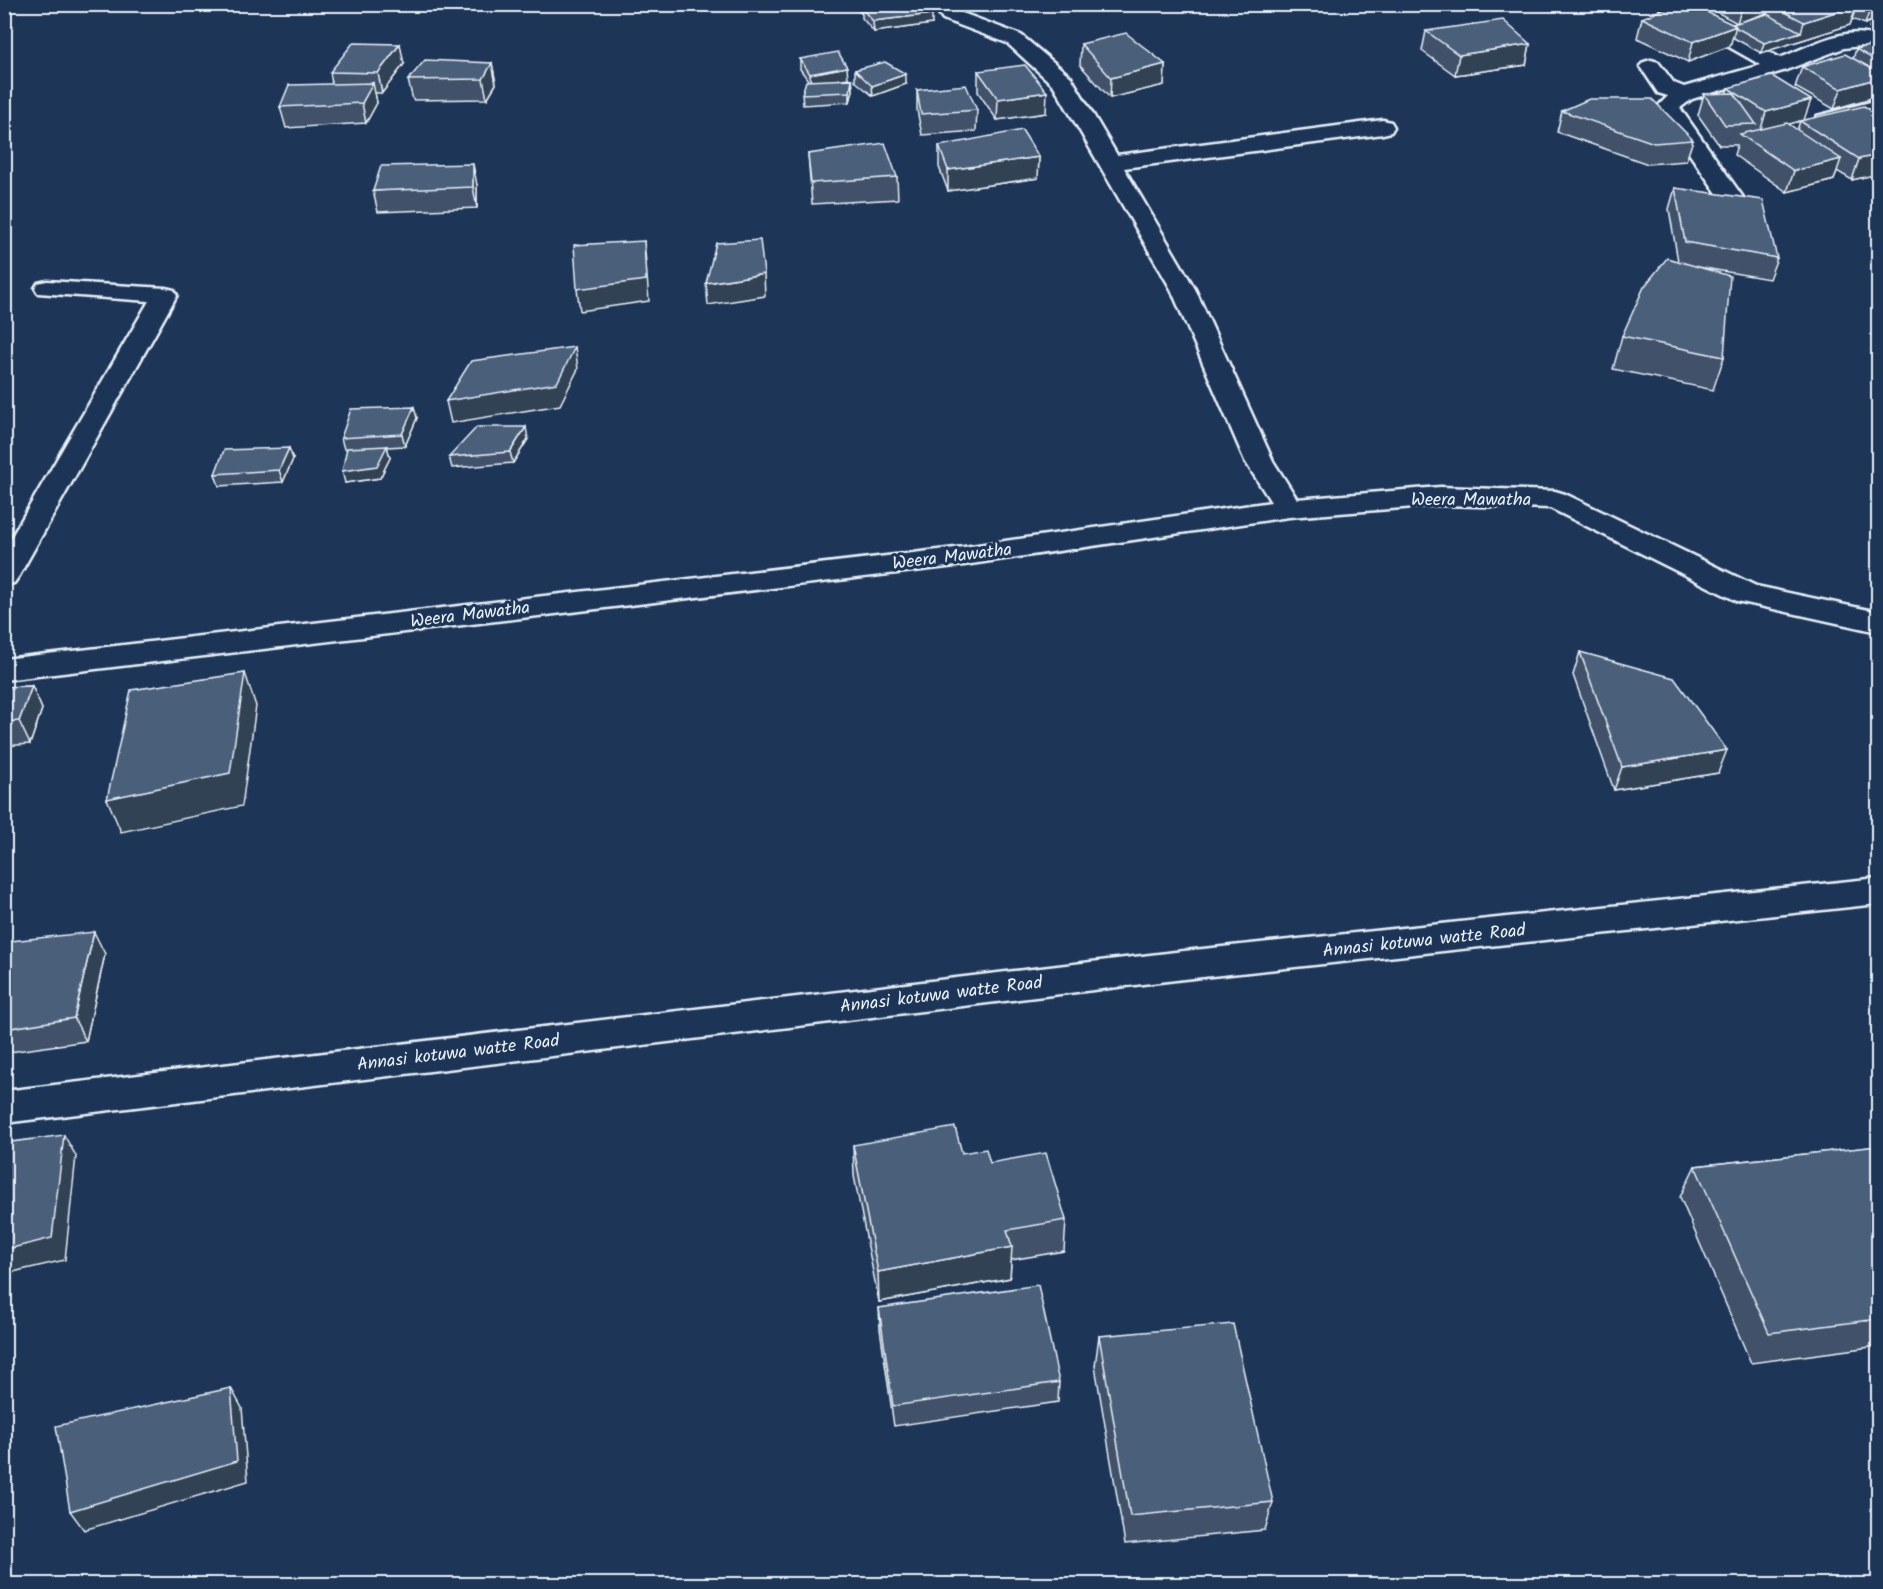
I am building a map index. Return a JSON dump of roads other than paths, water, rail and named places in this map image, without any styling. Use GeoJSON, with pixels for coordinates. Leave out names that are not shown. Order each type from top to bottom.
{"type":"FeatureCollection","features":[{"type":"Feature","properties":{"kind":"street"},"geometry":{"type":"LineString","coordinates":[[942,4],[950,15],[1014,39],[1063,82],[1183,289],[1259,461],[1289,508]]}},
{"type":"Feature","properties":{"kind":"street"},"geometry":{"type":"LineString","coordinates":[[1667,4],[1779,66]]}},
{"type":"Feature","properties":{"kind":"street"},"geometry":{"type":"LineString","coordinates":[[1742,213],[1668,107],[1684,94],[1779,66],[1840,42],[1864,39],[1878,46]]}},
{"type":"Feature","properties":{"kind":"street"},"geometry":{"type":"LineString","coordinates":[[1651,66],[1666,88],[1684,94]]}},
{"type":"Feature","properties":{"kind":"street"},"geometry":{"type":"LineString","coordinates":[[1806,126],[1878,107]]}},
{"type":"Feature","properties":{"kind":"street"},"geometry":{"type":"LineString","coordinates":[[1112,163],[1383,127]]}},
{"type":"Feature","properties":{"kind":"street"},"geometry":{"type":"LineString","coordinates":[[4,576],[165,295],[47,288]]}},
{"type":"Feature","properties":{"kind":"street","name":"Weera Mawatha"},"geometry":{"type":"LineString","coordinates":[[4,670],[952,557],[1289,508],[1440,496],[1555,500],[1748,594],[1878,622]]}},
{"type":"Feature","properties":{"kind":"street","name":"Annasi kotuwa watte Road"},"geometry":{"type":"LineString","coordinates":[[4,1107],[1184,965],[1878,891]]}}]}
